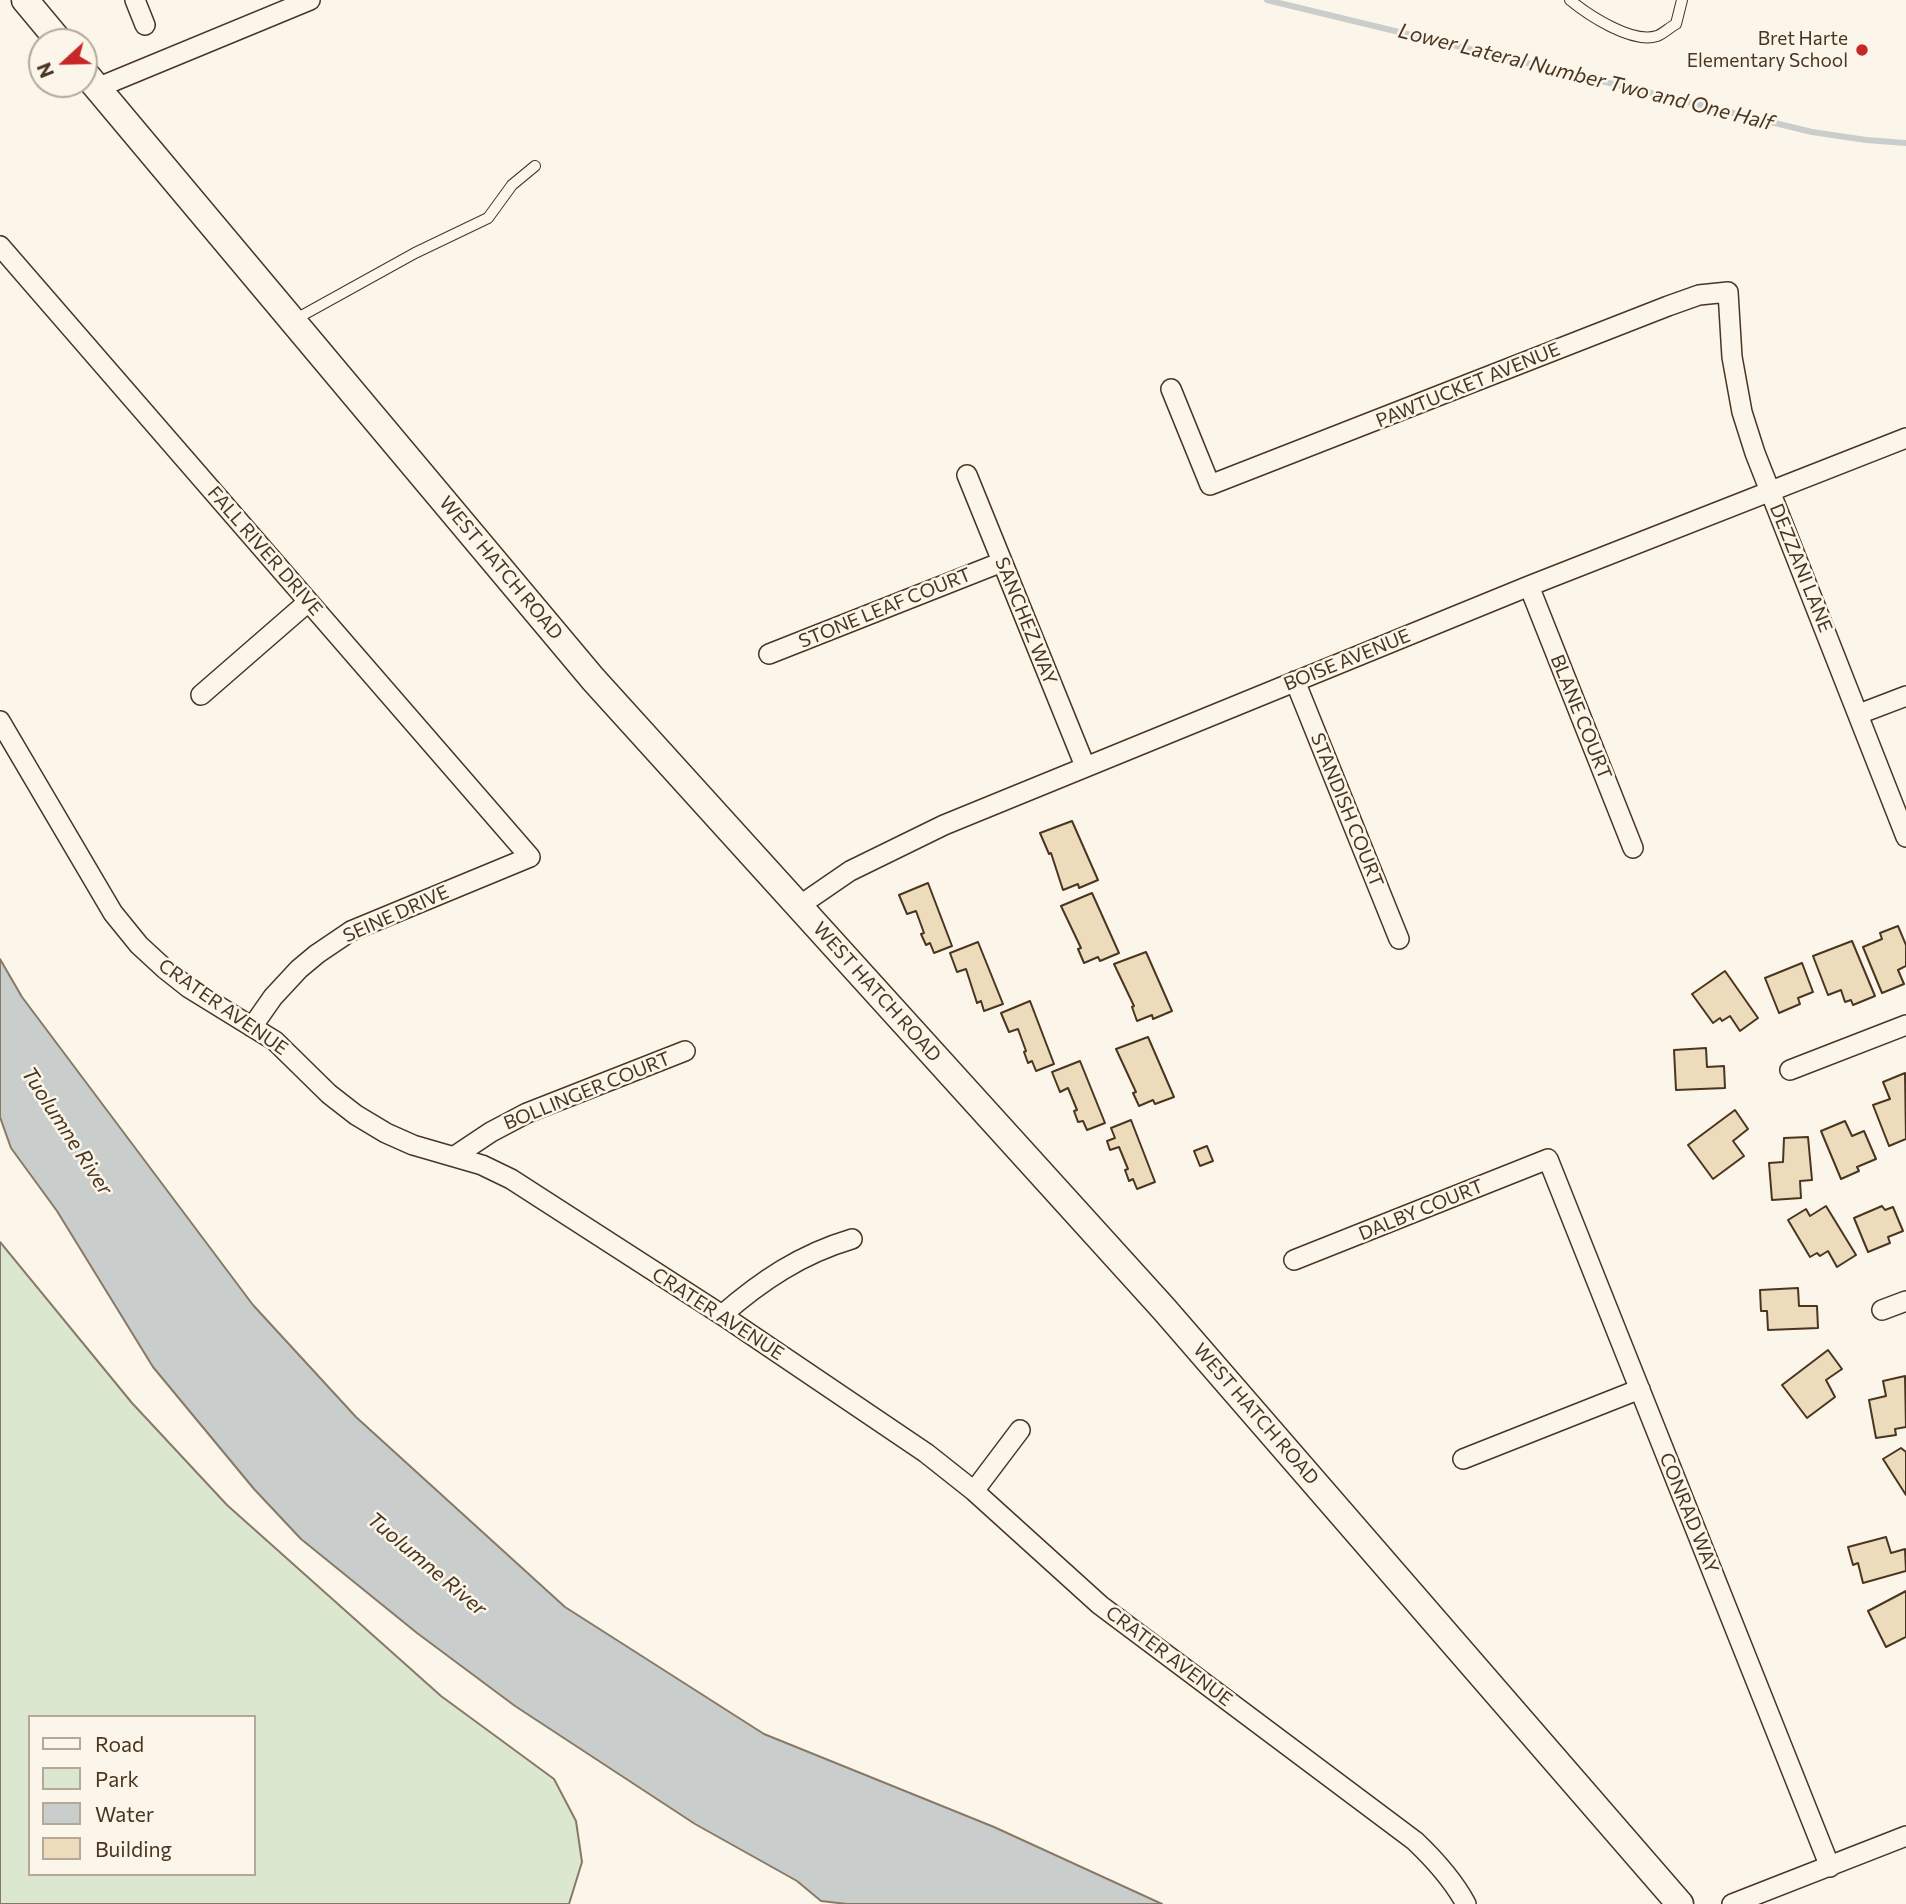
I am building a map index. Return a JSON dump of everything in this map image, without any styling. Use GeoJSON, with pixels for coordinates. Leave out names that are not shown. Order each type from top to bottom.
{"type":"FeatureCollection","features":[{"type":"Feature","properties":{"kind":"main road"},"geometry":{"type":"LineString","coordinates":[[26,0],[49,28]]}},
{"type":"Feature","properties":{"kind":"main road","name":"WEST HATCH ROAD"},"geometry":{"type":"LineString","coordinates":[[98,89],[593,679],[1173,1320],[1680,1904]]}},
{"type":"Feature","properties":{"kind":"street"},"geometry":{"type":"LineString","coordinates":[[135,0],[145,25]]}},
{"type":"Feature","properties":{"kind":"street"},"geometry":{"type":"LineString","coordinates":[[98,77],[310,0]]}},
{"type":"Feature","properties":{"kind":"street","name":"FALL RIVER DRIVE"},"geometry":{"type":"LineString","coordinates":[[0,246],[530,857]]}},
{"type":"Feature","properties":{"kind":"street","name":"PAWTUCKET AVENUE"},"geometry":{"type":"LineString","coordinates":[[1171,389],[1210,485],[1668,306],[1699,295],[1727,292]]}},
{"type":"Feature","properties":{"kind":"street","name":"DEZZANI LANE"},"geometry":{"type":"LineString","coordinates":[[1727,292],[1732,357],[1742,412],[1770,491],[1906,837]]}},
{"type":"Feature","properties":{"kind":"street","name":"BOISE AVENUE"},"geometry":{"type":"LineString","coordinates":[[799,906],[850,870],[894,848],[1084,766],[1529,586],[1906,438]]}},
{"type":"Feature","properties":{"kind":"street","name":"SANCHEZ WAY"},"geometry":{"type":"LineString","coordinates":[[967,475],[1084,766]]}},
{"type":"Feature","properties":{"kind":"street","name":"STONE LEAF COURT"},"geometry":{"type":"LineString","coordinates":[[769,654],[1002,562]]}},
{"type":"Feature","properties":{"kind":"street","name":"BLANE COURT"},"geometry":{"type":"LineString","coordinates":[[1529,586],[1633,848]]}},
{"type":"Feature","properties":{"kind":"street"},"geometry":{"type":"LineString","coordinates":[[201,695],[308,602]]}},
{"type":"Feature","properties":{"kind":"street","name":"STANDISH COURT"},"geometry":{"type":"LineString","coordinates":[[1295,681],[1399,939]]}},
{"type":"Feature","properties":{"kind":"street"},"geometry":{"type":"LineString","coordinates":[[1859,714],[1906,696]]}},
{"type":"Feature","properties":{"kind":"street","name":"CRATER AVENUE"},"geometry":{"type":"LineString","coordinates":[[0,722],[113,913],[139,945],[165,969],[189,988],[275,1041],[329,1094],[356,1115],[386,1133],[414,1145],[482,1165],[511,1180],[722,1315],[926,1453],[974,1491],[1100,1605],[1415,1841],[1435,1860],[1466,1904]]}},
{"type":"Feature","properties":{"kind":"street","name":"SEINE DRIVE"},"geometry":{"type":"LineString","coordinates":[[252,1027],[274,996],[299,969],[351,931],[530,857]]}},
{"type":"Feature","properties":{"kind":"street"},"geometry":{"type":"LineString","coordinates":[[1790,1070],[1906,1025]]}},
{"type":"Feature","properties":{"kind":"street","name":"BOLLINGER COURT"},"geometry":{"type":"LineString","coordinates":[[455,1156],[491,1132],[527,1113],[685,1051]]}},
{"type":"Feature","properties":{"kind":"street","name":"DALBY COURT"},"geometry":{"type":"LineString","coordinates":[[1294,1260],[1548,1159]]}},
{"type":"Feature","properties":{"kind":"street","name":"CONRAD WAY"},"geometry":{"type":"LineString","coordinates":[[1548,1159],[1830,1867]]}},
{"type":"Feature","properties":{"kind":"street"},"geometry":{"type":"LineString","coordinates":[[722,1315],[753,1288],[782,1269],[823,1248],[852,1239]]}},
{"type":"Feature","properties":{"kind":"street"},"geometry":{"type":"LineString","coordinates":[[1882,1310],[1906,1301]]}},
{"type":"Feature","properties":{"kind":"street"},"geometry":{"type":"LineString","coordinates":[[1463,1460],[1640,1389]]}},
{"type":"Feature","properties":{"kind":"street"},"geometry":{"type":"LineString","coordinates":[[974,1491],[1020,1430]]}},
{"type":"Feature","properties":{"kind":"street"},"geometry":{"type":"LineString","coordinates":[[1732,1904],[1906,1836]]}},
{"type":"Feature","properties":{"kind":"lane"},"geometry":{"type":"LineString","coordinates":[[1570,0],[1588,15],[1636,37],[1657,36],[1676,24],[1682,0]]}},
{"type":"Feature","properties":{"kind":"lane"},"geometry":{"type":"LineString","coordinates":[[294,320],[415,253],[488,218],[512,185],[535,166]]}},
{"type":"Feature","properties":{"kind":"green space"},"geometry":{"type":"Polygon","coordinates":[[[0,1242],[132,1403],[227,1505],[441,1696],[554,1779],[576,1821],[582,1862],[569,1904],[0,1904],[0,1242]]]}},
{"type":"Feature","properties":{"kind":"water","name":"Tuolumne River"},"geometry":{"type":"Polygon","coordinates":[[[0,959],[22,997],[253,1305],[356,1417],[565,1607],[764,1734],[994,1827],[1162,1904],[847,1904],[821,1901],[797,1881],[695,1824],[515,1706],[417,1633],[301,1539],[254,1489],[153,1367],[57,1211],[11,1148],[0,1117],[0,959]]]}},
{"type":"Feature","properties":{"kind":"building"},"geometry":{"type":"Polygon","coordinates":[[[1072,821],[1098,880],[1079,888],[1078,884],[1063,890],[1051,853],[1049,854],[1040,833],[1072,821]]]}},
{"type":"Feature","properties":{"kind":"building"},"geometry":{"type":"Polygon","coordinates":[[[928,883],[952,946],[934,953],[930,943],[926,945],[921,934],[924,933],[916,911],[907,914],[899,895],[928,883]]]}},
{"type":"Feature","properties":{"kind":"building"},"geometry":{"type":"Polygon","coordinates":[[[1092,893],[1119,953],[1100,961],[1098,957],[1084,963],[1078,949],[1081,948],[1061,906],[1092,893]]]}},
{"type":"Feature","properties":{"kind":"building"},"geometry":{"type":"Polygon","coordinates":[[[1898,926],[1906,945],[1906,966],[1898,970],[1904,984],[1882,993],[1863,947],[1882,939],[1880,933],[1898,926]]]}},
{"type":"Feature","properties":{"kind":"building"},"geometry":{"type":"Polygon","coordinates":[[[1852,941],[1875,996],[1853,1005],[1851,1000],[1845,1002],[1841,990],[1828,995],[1813,956],[1852,941]]]}},
{"type":"Feature","properties":{"kind":"building"},"geometry":{"type":"Polygon","coordinates":[[[978,942],[1003,1004],[984,1011],[981,1001],[977,1003],[966,969],[957,972],[950,953],[978,942]]]}},
{"type":"Feature","properties":{"kind":"building"},"geometry":{"type":"Polygon","coordinates":[[[1146,952],[1172,1011],[1153,1019],[1152,1015],[1137,1021],[1132,1007],[1134,1006],[1114,964],[1146,952]]]}},
{"type":"Feature","properties":{"kind":"building"},"geometry":{"type":"Polygon","coordinates":[[[1802,963],[1813,992],[1798,998],[1800,1004],[1779,1013],[1765,978],[1802,963]]]}},
{"type":"Feature","properties":{"kind":"building"},"geometry":{"type":"Polygon","coordinates":[[[1725,971],[1758,1018],[1740,1031],[1730,1016],[1713,1023],[1692,994],[1725,971]]]}},
{"type":"Feature","properties":{"kind":"building"},"geometry":{"type":"Polygon","coordinates":[[[1030,1001],[1054,1064],[1036,1071],[1032,1061],[1028,1063],[1018,1029],[1009,1032],[1001,1013],[1030,1001]]]}},
{"type":"Feature","properties":{"kind":"building"},"geometry":{"type":"Polygon","coordinates":[[[1148,1037],[1174,1097],[1155,1104],[1153,1100],[1139,1106],[1133,1093],[1136,1092],[1116,1049],[1148,1037]]]}},
{"type":"Feature","properties":{"kind":"building"},"geometry":{"type":"Polygon","coordinates":[[[1706,1048],[1707,1067],[1724,1066],[1725,1088],[1676,1090],[1674,1050],[1706,1048]]]}},
{"type":"Feature","properties":{"kind":"building"},"geometry":{"type":"Polygon","coordinates":[[[1080,1061],[1105,1123],[1087,1130],[1083,1121],[1078,1122],[1074,1111],[1077,1110],[1068,1088],[1060,1092],[1052,1072],[1080,1061]]]}},
{"type":"Feature","properties":{"kind":"building"},"geometry":{"type":"Polygon","coordinates":[[[1905,1073],[1906,1139],[1889,1146],[1873,1105],[1890,1099],[1883,1082],[1905,1073]]]}},
{"type":"Feature","properties":{"kind":"building"},"geometry":{"type":"Polygon","coordinates":[[[1735,1110],[1748,1129],[1733,1141],[1744,1156],[1713,1179],[1688,1145],[1735,1110]]]}},
{"type":"Feature","properties":{"kind":"building"},"geometry":{"type":"Polygon","coordinates":[[[1131,1120],[1155,1182],[1137,1189],[1133,1179],[1129,1181],[1125,1170],[1128,1169],[1119,1147],[1110,1150],[1107,1141],[1115,1138],[1111,1128],[1131,1120]]]}},
{"type":"Feature","properties":{"kind":"building"},"geometry":{"type":"Polygon","coordinates":[[[1845,1121],[1852,1136],[1864,1131],[1876,1159],[1857,1167],[1859,1171],[1841,1179],[1821,1131],[1845,1121]]]}},
{"type":"Feature","properties":{"kind":"building"},"geometry":{"type":"Polygon","coordinates":[[[1808,1137],[1812,1180],[1800,1181],[1801,1198],[1772,1200],[1769,1163],[1783,1162],[1784,1138],[1808,1137]]]}},
{"type":"Feature","properties":{"kind":"building"},"geometry":{"type":"Polygon","coordinates":[[[1207,1146],[1213,1161],[1200,1166],[1194,1151],[1207,1146]]]}},
{"type":"Feature","properties":{"kind":"building"},"geometry":{"type":"Polygon","coordinates":[[[1826,1206],[1856,1255],[1837,1267],[1828,1251],[1820,1256],[1817,1253],[1810,1257],[1788,1220],[1806,1209],[1810,1216],[1826,1206]]]}},
{"type":"Feature","properties":{"kind":"building"},"geometry":{"type":"Polygon","coordinates":[[[1882,1206],[1885,1210],[1893,1207],[1903,1231],[1888,1237],[1890,1243],[1868,1252],[1854,1218],[1882,1206]]]}},
{"type":"Feature","properties":{"kind":"building"},"geometry":{"type":"Polygon","coordinates":[[[1798,1288],[1799,1306],[1817,1306],[1818,1328],[1768,1330],[1767,1311],[1761,1311],[1760,1290],[1798,1288]]]}},
{"type":"Feature","properties":{"kind":"building"},"geometry":{"type":"Polygon","coordinates":[[[1828,1350],[1842,1369],[1826,1380],[1835,1397],[1807,1418],[1782,1385],[1828,1350]]]}},
{"type":"Feature","properties":{"kind":"building"},"geometry":{"type":"Polygon","coordinates":[[[1905,1376],[1906,1427],[1895,1429],[1896,1435],[1876,1438],[1869,1400],[1886,1396],[1883,1381],[1905,1376]]]}},
{"type":"Feature","properties":{"kind":"building"},"geometry":{"type":"Polygon","coordinates":[[[1901,1448],[1906,1452],[1906,1495],[1883,1459],[1901,1448]]]}},
{"type":"Feature","properties":{"kind":"building"},"geometry":{"type":"Polygon","coordinates":[[[1886,1537],[1891,1553],[1905,1549],[1906,1571],[1863,1583],[1858,1563],[1853,1565],[1848,1547],[1886,1537]]]}},
{"type":"Feature","properties":{"kind":"building"},"geometry":{"type":"Polygon","coordinates":[[[1906,1591],[1906,1637],[1886,1647],[1868,1611],[1906,1591]]]}},
{"type":"Feature","properties":{"kind":"waterway","name":"Lower Lateral Number Two and One Half"},"geometry":{"type":"LineString","coordinates":[[1267,0],[1812,132],[1906,143]]}},
{"type":"Feature","properties":{"kind":"place","name":"Bret Harte Elementary School"},"geometry":{"type":"Point","coordinates":[1862,50]}}]}
